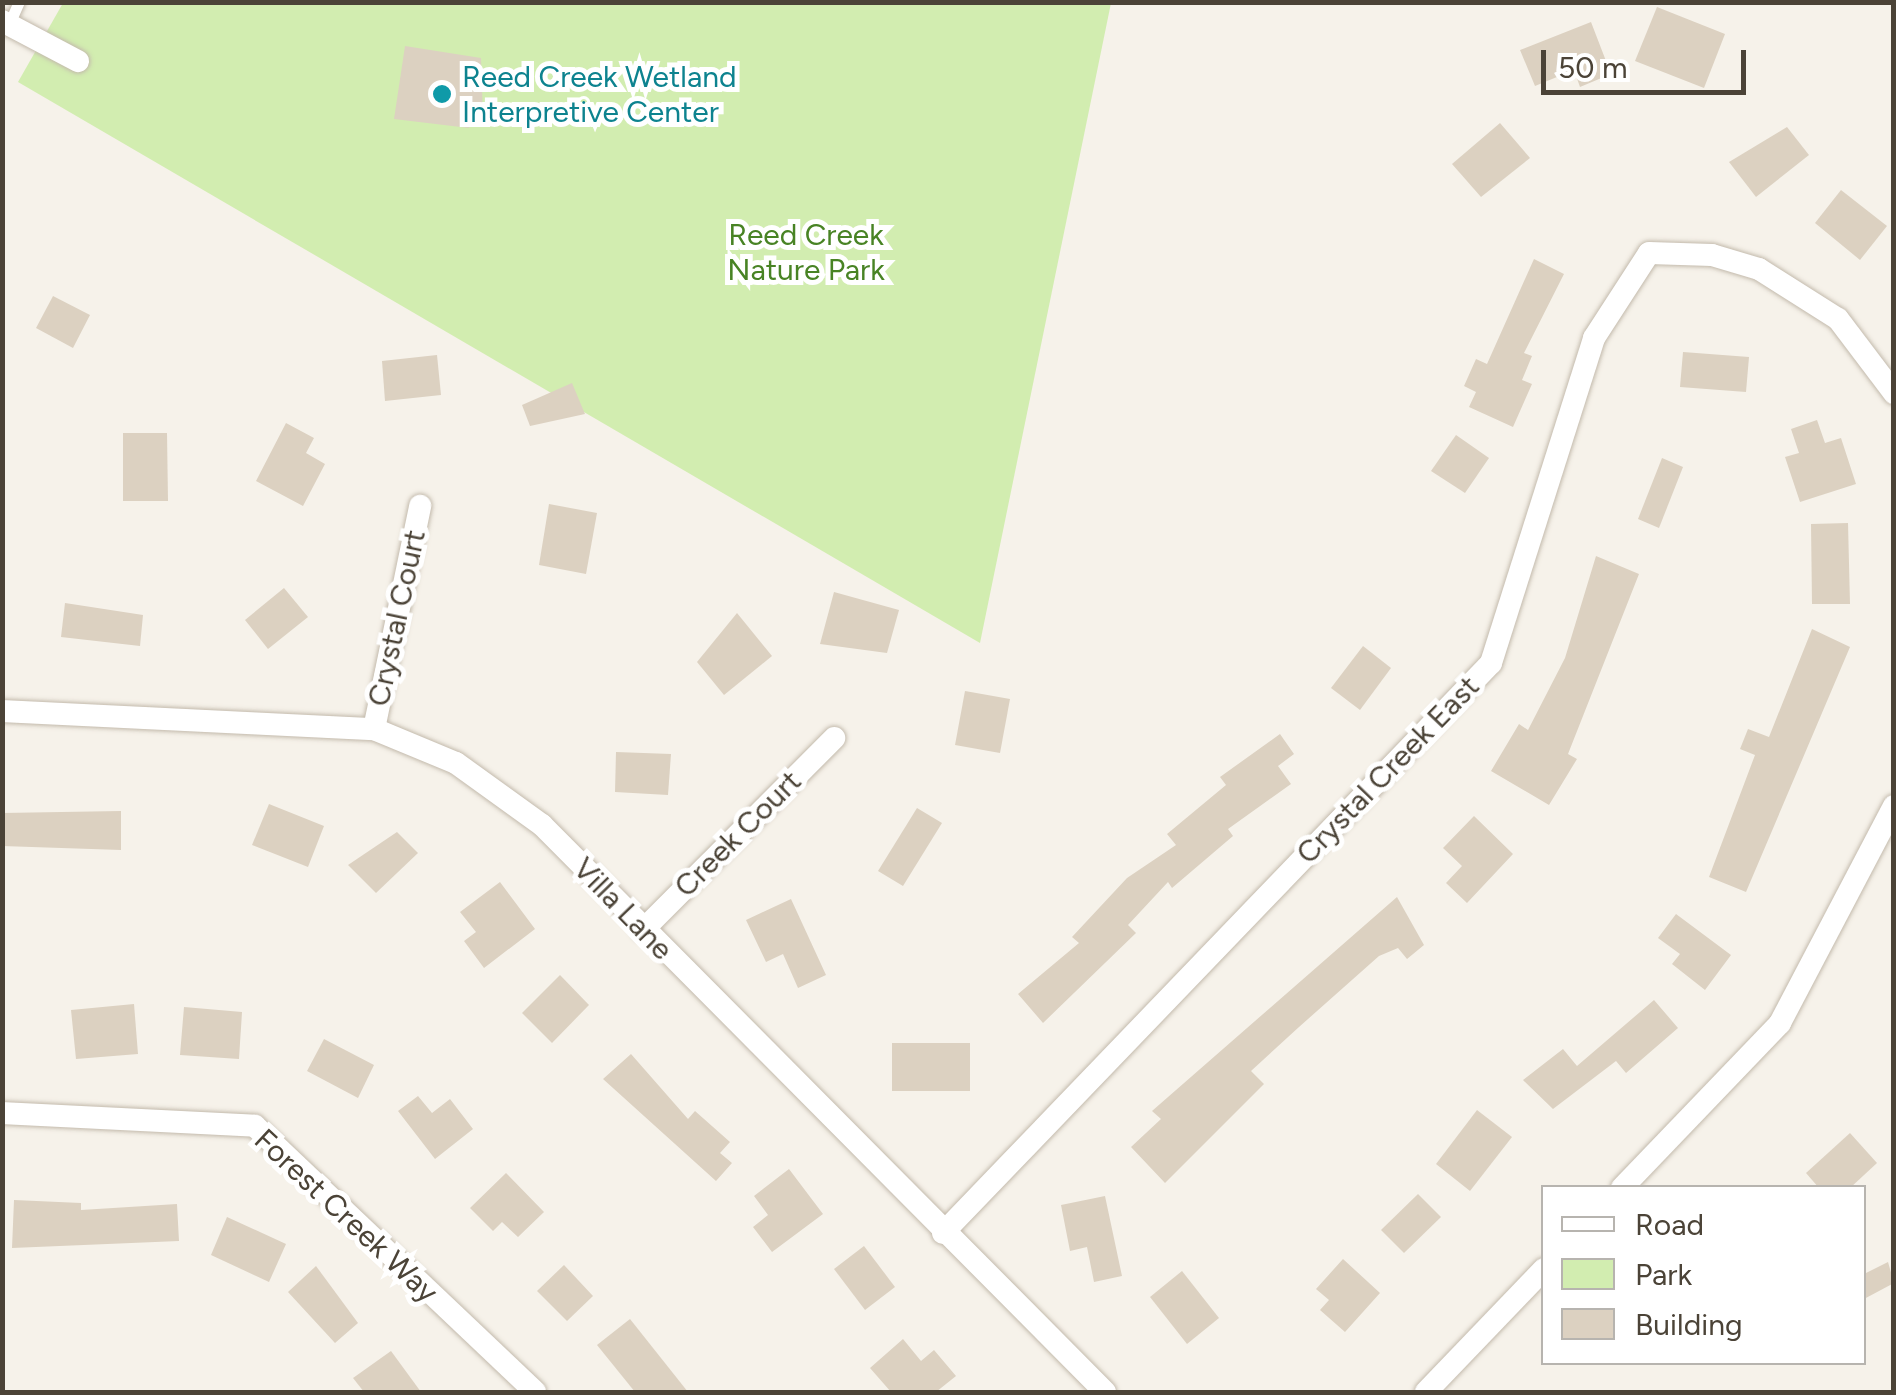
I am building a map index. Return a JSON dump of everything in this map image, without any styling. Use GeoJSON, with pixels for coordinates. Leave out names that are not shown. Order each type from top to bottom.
{"type":"FeatureCollection","features":[{"type":"Feature","properties":{"kind":"street"},"geometry":{"type":"LineString","coordinates":[[6,22],[78,60]]}},
{"type":"Feature","properties":{"kind":"street","name":"Crystal Creek East"},"geometry":{"type":"LineString","coordinates":[[943,1233],[1491,663],[1594,338],[1649,253],[1712,254],[1759,269],[1838,319],[1894,393]]}},
{"type":"Feature","properties":{"kind":"street","name":"Crystal Court"},"geometry":{"type":"LineString","coordinates":[[374,729],[420,506]]}},
{"type":"Feature","properties":{"kind":"street","name":"Villa Lane"},"geometry":{"type":"LineString","coordinates":[[2,711],[374,729],[456,764],[542,826],[1104,1392]]}},
{"type":"Feature","properties":{"kind":"street","name":"Creek Court"},"geometry":{"type":"LineString","coordinates":[[642,930],[834,738]]}},
{"type":"Feature","properties":{"kind":"street"},"geometry":{"type":"LineString","coordinates":[[1625,1185],[1780,1023],[1894,806]]}},
{"type":"Feature","properties":{"kind":"street","name":"Forest Creek Way"},"geometry":{"type":"LineString","coordinates":[[2,1114],[255,1126],[534,1392]]}},
{"type":"Feature","properties":{"kind":"street"},"geometry":{"type":"LineString","coordinates":[[1426,1392],[1541,1273]]}},
{"type":"Feature","properties":{"kind":"lane"},"geometry":{"type":"LineString","coordinates":[[6,22],[19,2]]}},
{"type":"Feature","properties":{"kind":"green space","name":"Reed Creek Nature Park"},"geometry":{"type":"Polygon","coordinates":[[[63,3],[1111,3],[980,643],[18,82],[63,3]]]}},
{"type":"Feature","properties":{"kind":"building"},"geometry":{"type":"Polygon","coordinates":[[[1657,7],[1725,34],[1704,88],[1635,61],[1657,7]]]}},
{"type":"Feature","properties":{"kind":"building"},"geometry":{"type":"Polygon","coordinates":[[[1591,22],[1611,74],[1580,87],[1574,70],[1535,86],[1520,50],[1591,22]]]}},
{"type":"Feature","properties":{"kind":"building","name":"Reed Creek Wetland Interpretive Center"},"geometry":{"type":"Polygon","coordinates":[[[405,46],[481,58],[483,117],[470,117],[469,128],[394,119],[405,46]]]}},
{"type":"Feature","properties":{"kind":"building"},"geometry":{"type":"Polygon","coordinates":[[[1500,123],[1530,158],[1481,197],[1452,164],[1500,123]]]}},
{"type":"Feature","properties":{"kind":"building"},"geometry":{"type":"Polygon","coordinates":[[[1787,127],[1809,155],[1756,197],[1729,162],[1787,127]]]}},
{"type":"Feature","properties":{"kind":"building"},"geometry":{"type":"Polygon","coordinates":[[[1841,190],[1887,226],[1860,260],[1815,223],[1841,190]]]}},
{"type":"Feature","properties":{"kind":"building"},"geometry":{"type":"Polygon","coordinates":[[[1534,259],[1564,274],[1524,353],[1532,356],[1522,380],[1532,384],[1513,427],[1469,407],[1476,392],[1464,386],[1476,359],[1487,364],[1534,259]]]}},
{"type":"Feature","properties":{"kind":"building"},"geometry":{"type":"Polygon","coordinates":[[[53,296],[90,315],[73,348],[36,328],[53,296]]]}},
{"type":"Feature","properties":{"kind":"building"},"geometry":{"type":"Polygon","coordinates":[[[1683,352],[1749,357],[1746,392],[1680,387],[1683,352]]]}},
{"type":"Feature","properties":{"kind":"building"},"geometry":{"type":"Polygon","coordinates":[[[437,355],[441,395],[385,401],[382,361],[437,355]]]}},
{"type":"Feature","properties":{"kind":"building"},"geometry":{"type":"Polygon","coordinates":[[[572,383],[585,414],[530,426],[522,405],[572,383]]]}},
{"type":"Feature","properties":{"kind":"building"},"geometry":{"type":"Polygon","coordinates":[[[1817,420],[1825,443],[1841,438],[1856,484],[1800,502],[1785,457],[1799,453],[1791,429],[1817,420]]]}},
{"type":"Feature","properties":{"kind":"building"},"geometry":{"type":"Polygon","coordinates":[[[286,423],[314,438],[306,453],[325,464],[303,506],[256,481],[286,423]]]}},
{"type":"Feature","properties":{"kind":"building"},"geometry":{"type":"Polygon","coordinates":[[[123,433],[167,433],[168,501],[123,501],[123,433]]]}},
{"type":"Feature","properties":{"kind":"building"},"geometry":{"type":"Polygon","coordinates":[[[1456,435],[1489,458],[1465,493],[1431,471],[1456,435]]]}},
{"type":"Feature","properties":{"kind":"building"},"geometry":{"type":"Polygon","coordinates":[[[1662,458],[1683,467],[1659,528],[1638,519],[1662,458]]]}},
{"type":"Feature","properties":{"kind":"building"},"geometry":{"type":"Polygon","coordinates":[[[549,504],[597,513],[586,574],[539,565],[549,504]]]}},
{"type":"Feature","properties":{"kind":"building"},"geometry":{"type":"Polygon","coordinates":[[[1848,523],[1850,604],[1812,604],[1811,524],[1848,523]]]}},
{"type":"Feature","properties":{"kind":"building"},"geometry":{"type":"Polygon","coordinates":[[[1596,556],[1639,574],[1568,754],[1577,759],[1549,805],[1491,771],[1519,724],[1528,730],[1565,658],[1596,556]]]}},
{"type":"Feature","properties":{"kind":"building"},"geometry":{"type":"Polygon","coordinates":[[[284,588],[308,617],[268,649],[245,620],[284,588]]]}},
{"type":"Feature","properties":{"kind":"building"},"geometry":{"type":"Polygon","coordinates":[[[834,592],[899,610],[887,653],[820,644],[834,592]]]}},
{"type":"Feature","properties":{"kind":"building"},"geometry":{"type":"Polygon","coordinates":[[[65,603],[143,615],[140,646],[61,637],[65,603]]]}},
{"type":"Feature","properties":{"kind":"building"},"geometry":{"type":"Polygon","coordinates":[[[737,613],[772,656],[724,695],[697,662],[737,613]]]}},
{"type":"Feature","properties":{"kind":"building"},"geometry":{"type":"Polygon","coordinates":[[[1812,629],[1850,647],[1746,892],[1709,877],[1755,755],[1740,749],[1748,729],[1769,737],[1812,629]]]}},
{"type":"Feature","properties":{"kind":"building"},"geometry":{"type":"Polygon","coordinates":[[[1363,646],[1391,668],[1360,710],[1331,688],[1363,646]]]}},
{"type":"Feature","properties":{"kind":"building"},"geometry":{"type":"Polygon","coordinates":[[[965,691],[1010,699],[1000,753],[955,745],[965,691]]]}},
{"type":"Feature","properties":{"kind":"building"},"geometry":{"type":"Polygon","coordinates":[[[1280,734],[1294,754],[1278,766],[1291,784],[1228,829],[1233,836],[1172,888],[1168,882],[1128,925],[1136,933],[1043,1023],[1018,994],[1079,943],[1072,937],[1127,878],[1176,845],[1167,834],[1226,785],[1220,777],[1280,734]]]}},
{"type":"Feature","properties":{"kind":"building"},"geometry":{"type":"Polygon","coordinates":[[[616,752],[671,754],[668,795],[615,792],[616,752]]]}},
{"type":"Feature","properties":{"kind":"building"},"geometry":{"type":"Polygon","coordinates":[[[269,804],[324,826],[308,867],[252,845],[269,804]]]}},
{"type":"Feature","properties":{"kind":"building"},"geometry":{"type":"Polygon","coordinates":[[[917,808],[942,823],[903,886],[878,871],[917,808]]]}},
{"type":"Feature","properties":{"kind":"building"},"geometry":{"type":"Polygon","coordinates":[[[121,811],[121,850],[2,846],[2,813],[121,811]]]}},
{"type":"Feature","properties":{"kind":"building"},"geometry":{"type":"Polygon","coordinates":[[[1474,816],[1513,854],[1467,903],[1446,883],[1462,866],[1443,848],[1474,816]]]}},
{"type":"Feature","properties":{"kind":"building"},"geometry":{"type":"Polygon","coordinates":[[[397,832],[418,853],[376,893],[348,865],[397,832]]]}},
{"type":"Feature","properties":{"kind":"building"},"geometry":{"type":"Polygon","coordinates":[[[500,882],[535,929],[484,968],[464,941],[476,932],[460,912],[500,882]]]}},
{"type":"Feature","properties":{"kind":"building"},"geometry":{"type":"Polygon","coordinates":[[[1397,897],[1424,945],[1407,959],[1398,948],[1379,956],[1251,1071],[1264,1084],[1165,1183],[1131,1147],[1161,1119],[1152,1111],[1397,897]]]}},
{"type":"Feature","properties":{"kind":"building"},"geometry":{"type":"Polygon","coordinates":[[[791,899],[826,975],[798,988],[783,954],[766,962],[746,920],[791,899]]]}},
{"type":"Feature","properties":{"kind":"building"},"geometry":{"type":"Polygon","coordinates":[[[1676,914],[1731,955],[1705,990],[1672,964],[1680,954],[1658,938],[1676,914]]]}},
{"type":"Feature","properties":{"kind":"building"},"geometry":{"type":"Polygon","coordinates":[[[560,975],[589,1005],[552,1043],[522,1013],[560,975]]]}},
{"type":"Feature","properties":{"kind":"building"},"geometry":{"type":"Polygon","coordinates":[[[1654,1000],[1678,1028],[1626,1073],[1616,1061],[1553,1109],[1523,1080],[1563,1049],[1577,1066],[1654,1000]]]}},
{"type":"Feature","properties":{"kind":"building"},"geometry":{"type":"Polygon","coordinates":[[[134,1004],[138,1054],[76,1059],[71,1010],[134,1004]]]}},
{"type":"Feature","properties":{"kind":"building"},"geometry":{"type":"Polygon","coordinates":[[[184,1007],[242,1012],[239,1059],[180,1055],[184,1007]]]}},
{"type":"Feature","properties":{"kind":"building"},"geometry":{"type":"Polygon","coordinates":[[[324,1039],[374,1065],[358,1098],[307,1071],[324,1039]]]}},
{"type":"Feature","properties":{"kind":"building"},"geometry":{"type":"Polygon","coordinates":[[[892,1043],[970,1043],[970,1091],[892,1091],[892,1043]]]}},
{"type":"Feature","properties":{"kind":"building"},"geometry":{"type":"Polygon","coordinates":[[[631,1054],[688,1119],[695,1111],[730,1142],[720,1153],[732,1163],[716,1181],[603,1079],[631,1054]]]}},
{"type":"Feature","properties":{"kind":"building"},"geometry":{"type":"Polygon","coordinates":[[[418,1096],[432,1113],[450,1099],[473,1129],[435,1159],[398,1111],[418,1096]]]}},
{"type":"Feature","properties":{"kind":"building"},"geometry":{"type":"Polygon","coordinates":[[[1477,1110],[1512,1137],[1470,1191],[1436,1164],[1477,1110]]]}},
{"type":"Feature","properties":{"kind":"building"},"geometry":{"type":"Polygon","coordinates":[[[1850,1133],[1877,1163],[1853,1185],[1816,1185],[1806,1173],[1850,1133]]]}},
{"type":"Feature","properties":{"kind":"building"},"geometry":{"type":"Polygon","coordinates":[[[789,1169],[823,1214],[772,1252],[753,1227],[768,1215],[754,1196],[789,1169]]]}},
{"type":"Feature","properties":{"kind":"building"},"geometry":{"type":"Polygon","coordinates":[[[506,1173],[544,1212],[518,1237],[502,1222],[493,1231],[470,1208],[506,1173]]]}},
{"type":"Feature","properties":{"kind":"building"},"geometry":{"type":"Polygon","coordinates":[[[1418,1194],[1441,1217],[1404,1253],[1381,1230],[1418,1194]]]}},
{"type":"Feature","properties":{"kind":"building"},"geometry":{"type":"Polygon","coordinates":[[[1105,1196],[1122,1276],[1094,1282],[1087,1247],[1070,1251],[1061,1205],[1105,1196]]]}},
{"type":"Feature","properties":{"kind":"building"},"geometry":{"type":"Polygon","coordinates":[[[14,1200],[81,1203],[81,1210],[177,1204],[179,1241],[12,1248],[14,1200]]]}},
{"type":"Feature","properties":{"kind":"building"},"geometry":{"type":"Polygon","coordinates":[[[227,1217],[286,1244],[269,1282],[211,1255],[227,1217]]]}},
{"type":"Feature","properties":{"kind":"building"},"geometry":{"type":"Polygon","coordinates":[[[864,1246],[895,1287],[865,1310],[834,1269],[864,1246]]]}},
{"type":"Feature","properties":{"kind":"building"},"geometry":{"type":"Polygon","coordinates":[[[1343,1259],[1380,1293],[1345,1332],[1320,1310],[1329,1300],[1316,1289],[1343,1259]]]}},
{"type":"Feature","properties":{"kind":"building"},"geometry":{"type":"Polygon","coordinates":[[[1888,1262],[1894,1283],[1866,1298],[1866,1273],[1888,1262]]]}},
{"type":"Feature","properties":{"kind":"building"},"geometry":{"type":"Polygon","coordinates":[[[564,1265],[593,1296],[567,1321],[537,1291],[564,1265]]]}},
{"type":"Feature","properties":{"kind":"building"},"geometry":{"type":"Polygon","coordinates":[[[316,1266],[358,1323],[335,1343],[288,1292],[316,1266]]]}},
{"type":"Feature","properties":{"kind":"building"},"geometry":{"type":"Polygon","coordinates":[[[1182,1271],[1219,1318],[1187,1344],[1150,1297],[1182,1271]]]}},
{"type":"Feature","properties":{"kind":"building"},"geometry":{"type":"Polygon","coordinates":[[[630,1319],[688,1392],[635,1392],[597,1345],[630,1319]]]}},
{"type":"Feature","properties":{"kind":"building"},"geometry":{"type":"Polygon","coordinates":[[[903,1339],[921,1361],[934,1350],[956,1376],[936,1392],[891,1392],[870,1368],[903,1339]]]}},
{"type":"Feature","properties":{"kind":"building"},"geometry":{"type":"Polygon","coordinates":[[[391,1351],[421,1392],[364,1392],[353,1378],[391,1351]]]}},
{"type":"Feature","properties":{"kind":"place","name":"Reed Creek Wetland Interpretive Center"},"geometry":{"type":"Point","coordinates":[442,94]}}]}
